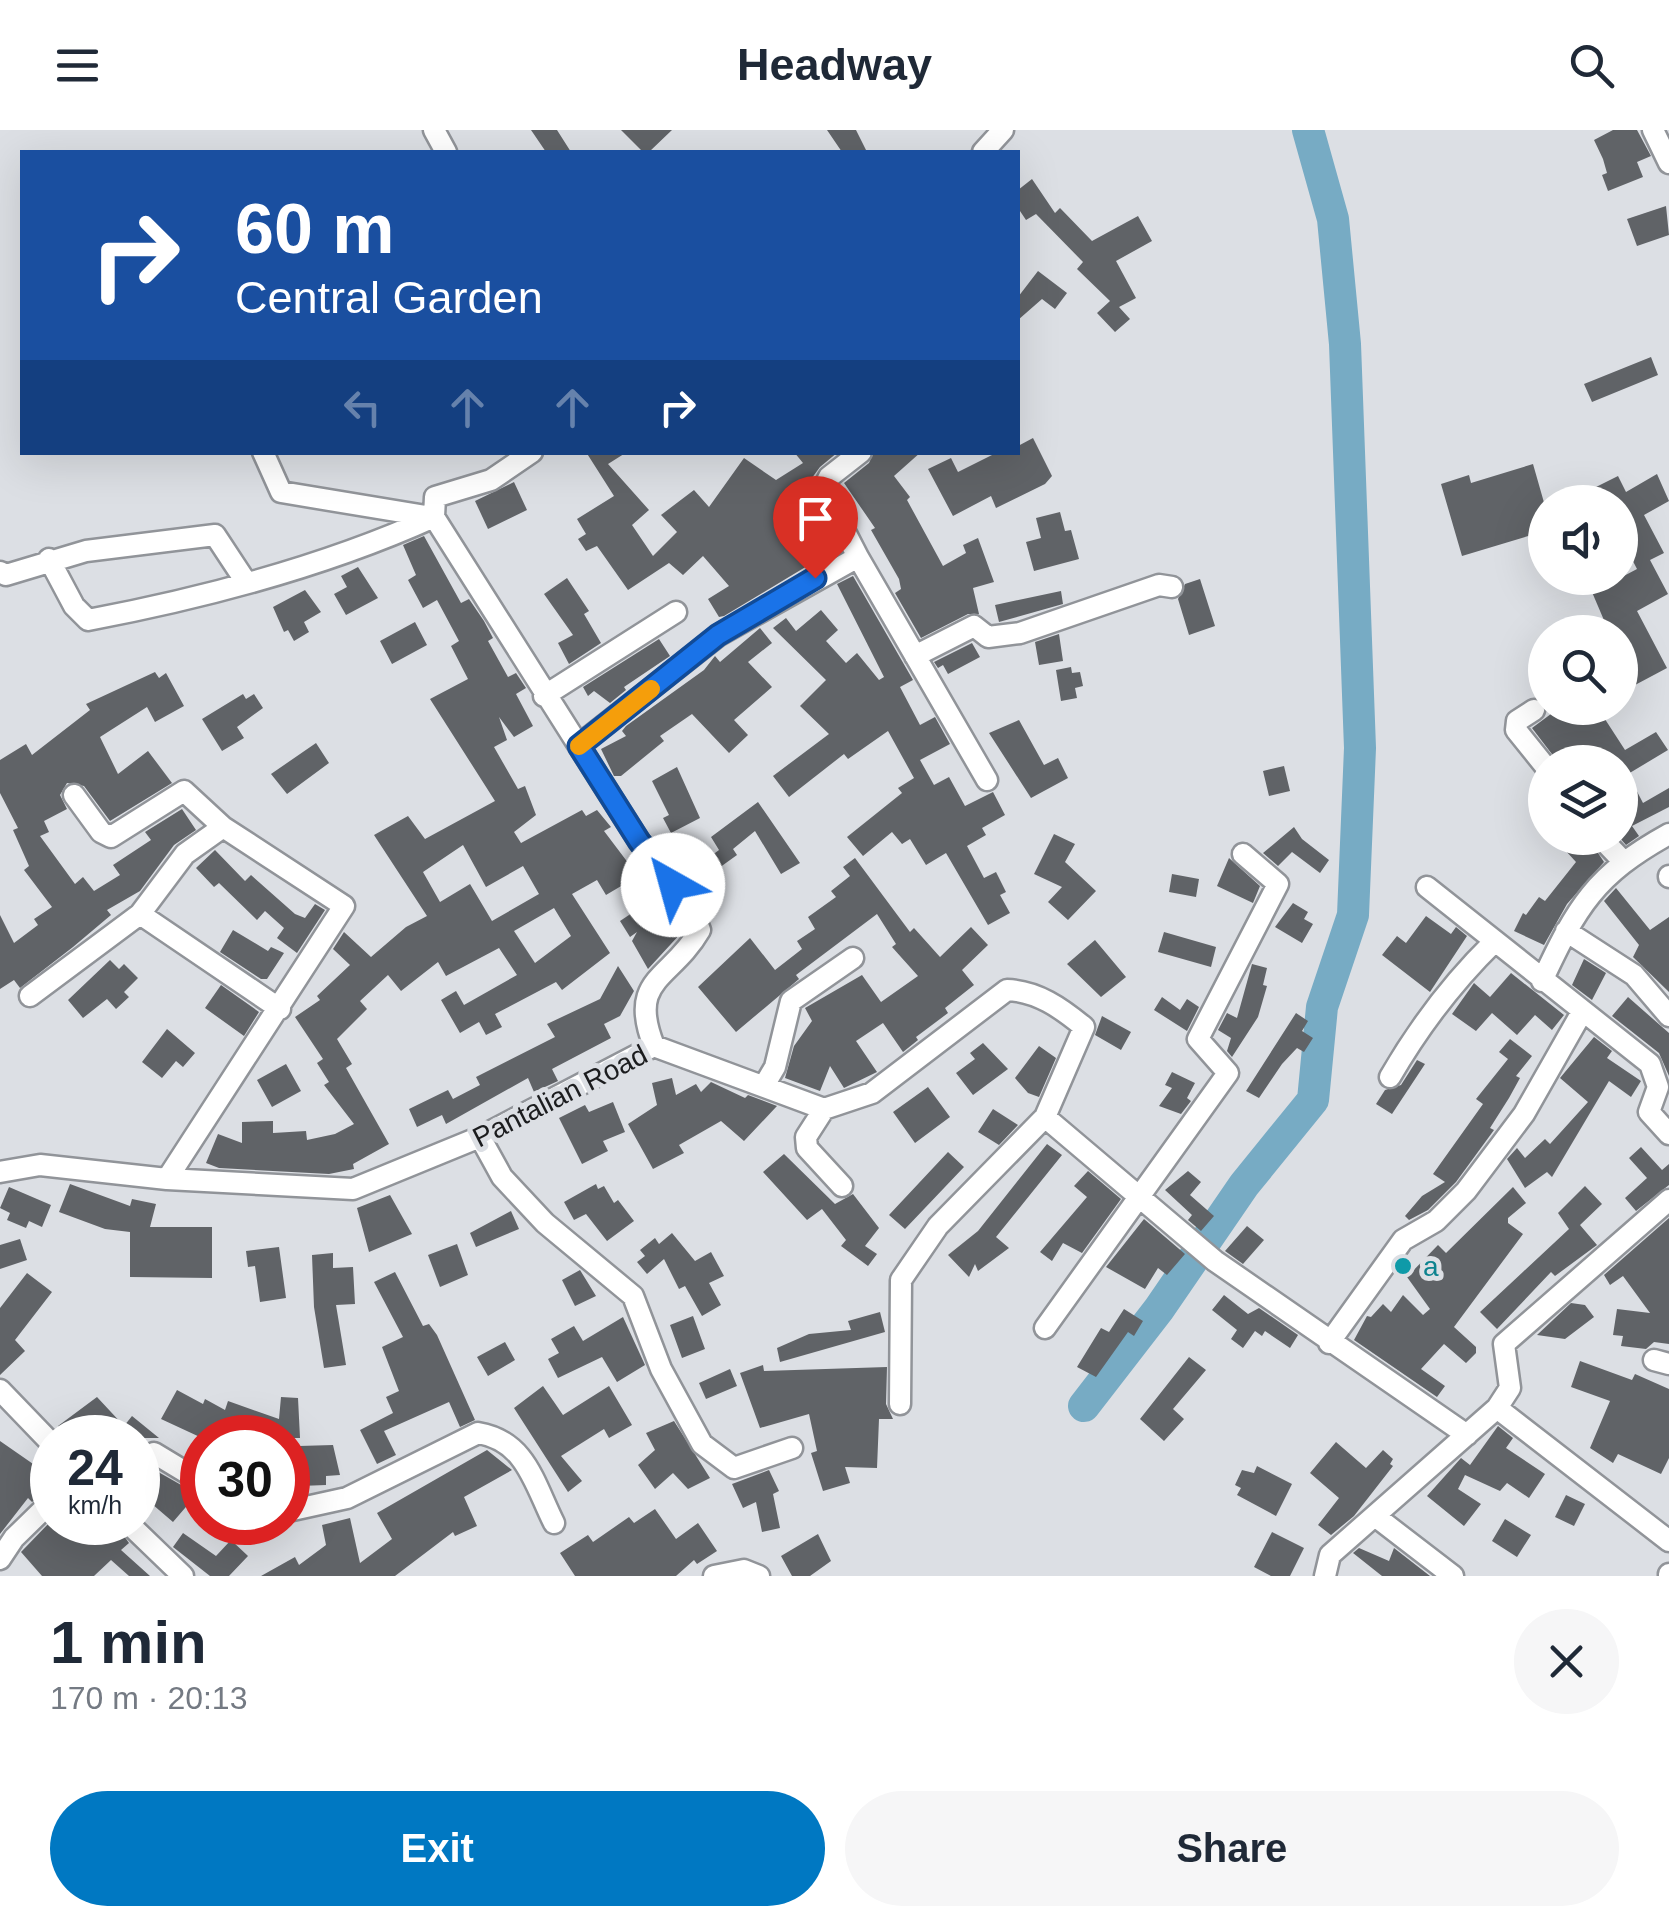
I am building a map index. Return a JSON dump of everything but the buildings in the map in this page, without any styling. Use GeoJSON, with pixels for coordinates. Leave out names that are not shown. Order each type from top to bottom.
{"type":"FeatureCollection","features":[{"type":"Feature","properties":{"kind":"street"},"geometry":{"type":"LineString","coordinates":[[984,150],[1002,130]]}},
{"type":"Feature","properties":{"kind":"street"},"geometry":{"type":"LineString","coordinates":[[264,455],[281,492],[434,517]]}},
{"type":"Feature","properties":{"kind":"street"},"geometry":{"type":"LineString","coordinates":[[528,455],[491,480],[435,497],[434,517],[639,841],[690,906],[700,930],[690,947],[648,988],[642,1002],[654,1046]]}},
{"type":"Feature","properties":{"kind":"street"},"geometry":{"type":"LineString","coordinates":[[857,455],[829,477],[823,490],[987,780]]}},
{"type":"Feature","properties":{"kind":"street"},"geometry":{"type":"LineString","coordinates":[[50,560],[74,606],[88,620],[177,603],[398,533],[434,517]]}},
{"type":"Feature","properties":{"kind":"street"},"geometry":{"type":"LineString","coordinates":[[0,572],[6,575],[50,560],[215,534],[246,582]]}},
{"type":"Feature","properties":{"kind":"street"},"geometry":{"type":"LineString","coordinates":[[579,746],[718,635],[858,557]]}},
{"type":"Feature","properties":{"kind":"street"},"geometry":{"type":"LineString","coordinates":[[915,656],[974,626],[988,636],[1020,634],[1160,584],[1172,586]]}},
{"type":"Feature","properties":{"kind":"street"},"geometry":{"type":"LineString","coordinates":[[544,696],[676,612]]}},
{"type":"Feature","properties":{"kind":"street"},"geometry":{"type":"LineString","coordinates":[[1528,714],[1517,721],[1516,730],[1528,745]]}},
{"type":"Feature","properties":{"kind":"street"},"geometry":{"type":"LineString","coordinates":[[74,796],[101,832],[111,837],[184,791],[223,828],[344,906],[167,1179]]}},
{"type":"Feature","properties":{"kind":"street"},"geometry":{"type":"LineString","coordinates":[[30,996],[140,914],[184,854],[223,828]]}},
{"type":"Feature","properties":{"kind":"street"},"geometry":{"type":"LineString","coordinates":[[1542,981],[1566,931],[1589,896],[1622,860],[1669,834]]}},
{"type":"Feature","properties":{"kind":"street"},"geometry":{"type":"LineString","coordinates":[[1045,1328],[1228,1072],[1198,1039],[1278,884],[1243,854]]}},
{"type":"Feature","properties":{"kind":"street"},"geometry":{"type":"LineString","coordinates":[[1617,855],[1622,860]]}},
{"type":"Feature","properties":{"kind":"street"},"geometry":{"type":"LineString","coordinates":[[1428,887],[1582,1012],[1601,1021],[1650,1064],[1658,1088],[1649,1112],[1669,1134]]}},
{"type":"Feature","properties":{"kind":"street"},"geometry":{"type":"LineString","coordinates":[[140,914],[280,1009]]}},
{"type":"Feature","properties":{"kind":"street"},"geometry":{"type":"LineString","coordinates":[[1566,931],[1634,975],[1669,1016]]}},
{"type":"Feature","properties":{"kind":"street"},"geometry":{"type":"LineString","coordinates":[[1390,1078],[1428,1017],[1494,942]]}},
{"type":"Feature","properties":{"kind":"street"},"geometry":{"type":"LineString","coordinates":[[766,1084],[775,1067],[792,1001],[853,958]]}},
{"type":"Feature","properties":{"kind":"street"},"geometry":{"type":"LineString","coordinates":[[842,1186],[807,1148],[806,1137],[824,1109],[872,1093],[1007,990],[1024,991],[1061,1008],[1084,1027],[1045,1118],[938,1226],[900,1280],[900,1404]]}},
{"type":"Feature","properties":{"kind":"street"},"geometry":{"type":"LineString","coordinates":[[1329,1343],[1403,1240],[1436,1221],[1478,1175],[1524,1114],[1582,1012]]}},
{"type":"Feature","properties":{"kind":"street","name":"Pantalian Road"},"geometry":{"type":"LineString","coordinates":[[0,1172],[40,1165],[167,1179],[352,1190],[480,1137],[654,1046],[766,1084],[824,1109]]}},
{"type":"Feature","properties":{"kind":"street"},"geometry":{"type":"LineString","coordinates":[[1045,1118],[1215,1260],[1329,1343],[1467,1435]]}},
{"type":"Feature","properties":{"kind":"street"},"geometry":{"type":"LineString","coordinates":[[480,1137],[502,1177],[545,1222],[633,1296],[660,1368],[702,1444],[734,1468],[792,1448]]}},
{"type":"Feature","properties":{"kind":"street"},"geometry":{"type":"LineString","coordinates":[[1330,1575],[1330,1555],[1497,1408],[1510,1388],[1504,1344],[1669,1200]]}},
{"type":"Feature","properties":{"kind":"street"},"geometry":{"type":"LineString","coordinates":[[0,1390],[30,1421]]}},
{"type":"Feature","properties":{"kind":"street"},"geometry":{"type":"LineString","coordinates":[[1497,1408],[1667,1535],[1669,1542]]}},
{"type":"Feature","properties":{"kind":"street"},"geometry":{"type":"LineString","coordinates":[[310,1506],[347,1498],[478,1434],[500,1437],[515,1447],[554,1523]]}},
{"type":"Feature","properties":{"kind":"street"},"geometry":{"type":"LineString","coordinates":[[1375,1516],[1453,1576]]}},
{"type":"Feature","properties":{"kind":"street"},"geometry":{"type":"LineString","coordinates":[[0,1559],[30,1522]]}},
{"type":"Feature","properties":{"kind":"street"},"geometry":{"type":"LineString","coordinates":[[151,1545],[183,1576]]}},
{"type":"Feature","properties":{"kind":"street"},"geometry":{"type":"LineString","coordinates":[[714,1576],[744,1570],[759,1576]]}},
{"type":"Feature","properties":{"kind":"waterway"},"geometry":{"type":"LineString","coordinates":[[1084,1406],[1159,1309],[1244,1185],[1313,1100],[1322,1007],[1353,915],[1360,748],[1345,344],[1333,219],[1308,130]]}},
{"type":"Feature","properties":{"kind":"slow traffic"},"geometry":{"type":"LineString","coordinates":[[579,746],[651,689]]}},
{"type":"Feature","properties":{"kind":"place","name":"a"},"geometry":{"type":"Point","coordinates":[1403,1266]}},
{"type":"Feature","properties":{"kind":"route"},"geometry":{"type":"LineString","coordinates":[[673,885],[639,841],[579,746],[718,635],[815,578]]}}]}
